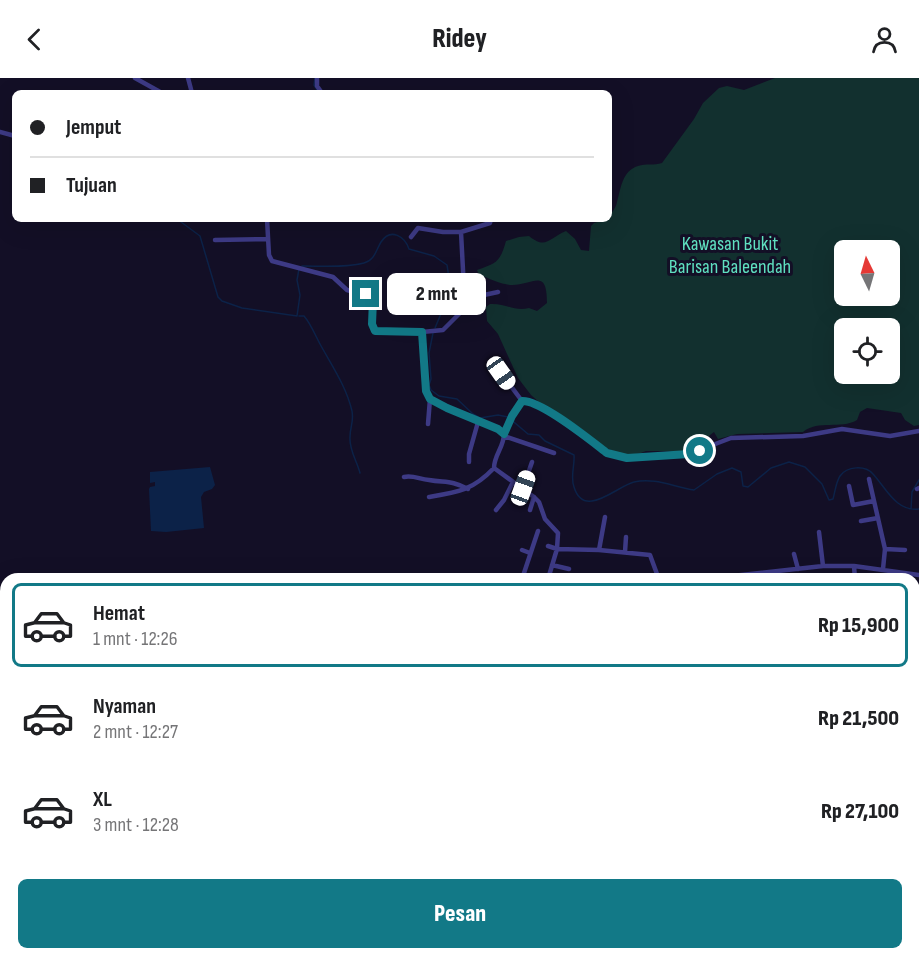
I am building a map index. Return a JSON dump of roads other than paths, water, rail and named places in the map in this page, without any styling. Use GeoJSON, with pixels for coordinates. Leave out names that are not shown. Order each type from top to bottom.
{"type":"FeatureCollection","features":[{"type":"Feature","properties":{"kind":"street"},"geometry":{"type":"LineString","coordinates":[[135,78],[157,90]]}},
{"type":"Feature","properties":{"kind":"street"},"geometry":{"type":"LineString","coordinates":[[267,222],[269,255],[272,261],[295,269],[333,277],[347,290],[371,297],[372,324],[375,331],[434,332],[447,327],[465,308],[484,295],[498,292]]}},
{"type":"Feature","properties":{"kind":"street"},"geometry":{"type":"LineString","coordinates":[[411,237],[419,228],[461,232],[490,222]]}},
{"type":"Feature","properties":{"kind":"street"},"geometry":{"type":"LineString","coordinates":[[461,232],[465,308]]}},
{"type":"Feature","properties":{"kind":"street"},"geometry":{"type":"LineString","coordinates":[[215,240],[268,239]]}},
{"type":"Feature","properties":{"kind":"street"},"geometry":{"type":"LineString","coordinates":[[422,332],[425,385],[430,399],[428,424]]}},
{"type":"Feature","properties":{"kind":"street"},"geometry":{"type":"LineString","coordinates":[[496,366],[522,401],[539,405],[607,453],[619,457],[689,454],[737,437],[803,436],[842,429],[890,436],[919,431]]}},
{"type":"Feature","properties":{"kind":"street"},"geometry":{"type":"LineString","coordinates":[[430,399],[498,429],[504,435],[554,453]]}},
{"type":"Feature","properties":{"kind":"street"},"geometry":{"type":"LineString","coordinates":[[429,497],[468,489],[494,468],[494,461],[503,444],[511,418],[522,401]]}},
{"type":"Feature","properties":{"kind":"street"},"geometry":{"type":"LineString","coordinates":[[421,416],[429,415]]}},
{"type":"Feature","properties":{"kind":"street"},"geometry":{"type":"LineString","coordinates":[[469,462],[478,422]]}},
{"type":"Feature","properties":{"kind":"street"},"geometry":{"type":"LineString","coordinates":[[523,488],[532,462]]}},
{"type":"Feature","properties":{"kind":"street"},"geometry":{"type":"LineString","coordinates":[[494,468],[539,502],[545,519],[558,533],[557,549],[550,573]]}},
{"type":"Feature","properties":{"kind":"street"},"geometry":{"type":"LineString","coordinates":[[404,477],[416,476],[431,481],[446,480],[468,489]]}},
{"type":"Feature","properties":{"kind":"street"},"geometry":{"type":"LineString","coordinates":[[869,479],[885,549],[883,569]]}},
{"type":"Feature","properties":{"kind":"street"},"geometry":{"type":"LineString","coordinates":[[496,510],[513,482]]}},
{"type":"Feature","properties":{"kind":"street"},"geometry":{"type":"LineString","coordinates":[[849,486],[853,505],[874,501]]}},
{"type":"Feature","properties":{"kind":"street"},"geometry":{"type":"LineString","coordinates":[[530,510],[534,497]]}},
{"type":"Feature","properties":{"kind":"street"},"geometry":{"type":"LineString","coordinates":[[599,550],[604,517]]}},
{"type":"Feature","properties":{"kind":"street"},"geometry":{"type":"LineString","coordinates":[[861,521],[878,518]]}},
{"type":"Feature","properties":{"kind":"street"},"geometry":{"type":"LineString","coordinates":[[524,573],[538,531]]}},
{"type":"Feature","properties":{"kind":"street"},"geometry":{"type":"LineString","coordinates":[[819,532],[824,566]]}},
{"type":"Feature","properties":{"kind":"street"},"geometry":{"type":"LineString","coordinates":[[625,552],[626,537]]}},
{"type":"Feature","properties":{"kind":"street"},"geometry":{"type":"LineString","coordinates":[[548,546],[557,549],[650,555],[656,571]]}},
{"type":"Feature","properties":{"kind":"street"},"geometry":{"type":"LineString","coordinates":[[885,549],[905,550]]}},
{"type":"Feature","properties":{"kind":"street"},"geometry":{"type":"LineString","coordinates":[[522,550],[530,553]]}},
{"type":"Feature","properties":{"kind":"street"},"geometry":{"type":"LineString","coordinates":[[794,554],[798,569]]}},
{"type":"Feature","properties":{"kind":"street"},"geometry":{"type":"LineString","coordinates":[[552,565],[569,569]]}},
{"type":"Feature","properties":{"kind":"street"},"geometry":{"type":"LineString","coordinates":[[761,573],[824,566],[854,566],[896,573]]}},
{"type":"Feature","properties":{"kind":"street"},"geometry":{"type":"LineString","coordinates":[[854,566],[855,573]]}},
{"type":"Feature","properties":{"kind":"water"},"geometry":{"type":"Polygon","coordinates":[[[210,467],[215,485],[204,492],[201,497],[204,528],[166,532],[151,531],[149,489],[155,486],[155,482],[150,483],[150,472],[210,467]]]}},
{"type":"Feature","properties":{"kind":"waterway"},"geometry":{"type":"LineString","coordinates":[[315,78],[314,85],[317,90]]}},
{"type":"Feature","properties":{"kind":"waterway"},"geometry":{"type":"LineString","coordinates":[[181,222],[200,236],[218,297],[222,301],[242,308],[297,316],[300,295],[297,280],[299,269]]}},
{"type":"Feature","properties":{"kind":"waterway"},"geometry":{"type":"LineString","coordinates":[[302,266],[341,266],[368,262],[385,238],[389,235],[397,235],[409,249],[434,256],[447,265],[448,290],[435,328]]}},
{"type":"Feature","properties":{"kind":"waterway"},"geometry":{"type":"LineString","coordinates":[[299,316],[304,316],[309,322],[346,393],[352,411],[350,442],[360,473]]}},
{"type":"Feature","properties":{"kind":"waterway"},"geometry":{"type":"LineString","coordinates":[[433,333],[429,353],[431,390],[439,396],[457,399],[480,418],[498,415],[508,417],[528,434],[539,435],[545,441],[574,455],[573,483],[579,496],[585,501],[593,501],[634,482],[642,481],[694,490],[717,474],[732,468],[741,472],[743,486],[748,487],[771,468],[789,462],[805,467],[822,484],[829,500],[833,499],[840,476],[847,470],[861,468],[870,471],[898,503],[904,507],[919,509]]}},
{"type":"Feature","properties":{"kind":"waterway"},"geometry":{"type":"LineString","coordinates":[[911,509],[912,492],[919,480]]}},
{"type":"Feature","properties":{"kind":"park label","name":"Kawasan Bukit Barisan Baleendah"},"geometry":{"type":"Point","coordinates":[730,254]}}]}
